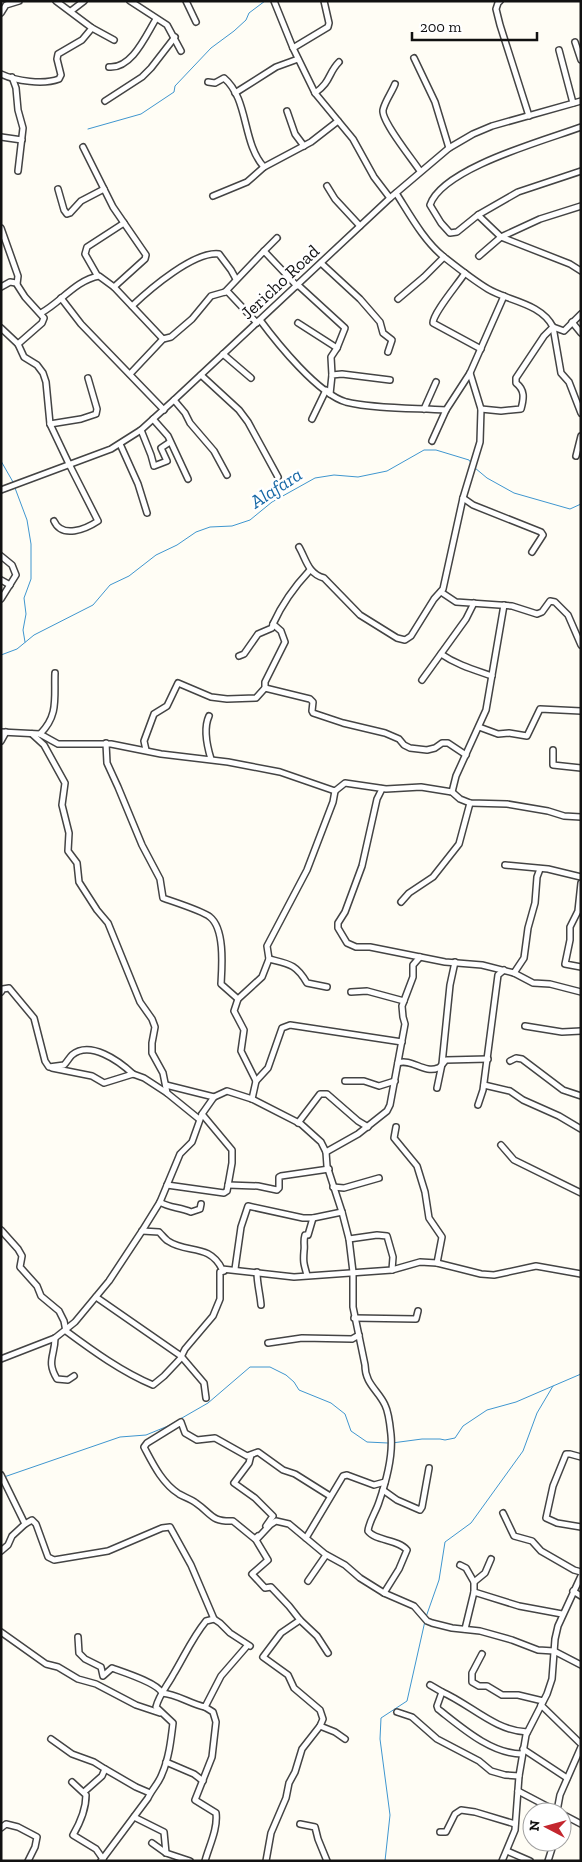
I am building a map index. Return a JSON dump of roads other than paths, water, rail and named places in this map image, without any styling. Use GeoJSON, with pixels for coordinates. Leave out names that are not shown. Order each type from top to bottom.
{"type":"FeatureCollection","features":[{"type":"Feature","properties":{"kind":"street"},"geometry":{"type":"LineString","coordinates":[[1,13],[5,4],[19,1]]}},
{"type":"Feature","properties":{"kind":"street"},"geometry":{"type":"LineString","coordinates":[[56,1],[92,28],[114,40]]}},
{"type":"Feature","properties":{"kind":"street"},"geometry":{"type":"LineString","coordinates":[[71,11],[84,1]]}},
{"type":"Feature","properties":{"kind":"street"},"geometry":{"type":"LineString","coordinates":[[130,1],[167,25],[181,51]]}},
{"type":"Feature","properties":{"kind":"street"},"geometry":{"type":"LineString","coordinates":[[186,1],[196,22]]}},
{"type":"Feature","properties":{"kind":"street"},"geometry":{"type":"LineString","coordinates":[[274,1],[293,48],[315,93],[352,139],[374,177],[390,198]]}},
{"type":"Feature","properties":{"kind":"street"},"geometry":{"type":"LineString","coordinates":[[293,48],[328,27],[329,23],[324,1]]}},
{"type":"Feature","properties":{"kind":"street"},"geometry":{"type":"LineString","coordinates":[[500,1],[496,10],[528,116]]}},
{"type":"Feature","properties":{"kind":"street"},"geometry":{"type":"LineString","coordinates":[[108,67],[118,67],[133,55],[156,19]]}},
{"type":"Feature","properties":{"kind":"street"},"geometry":{"type":"LineString","coordinates":[[1,74],[45,83],[59,79],[61,75],[56,59],[58,54],[82,40],[92,28]]}},
{"type":"Feature","properties":{"kind":"street"},"geometry":{"type":"LineString","coordinates":[[105,101],[151,68],[174,38]]}},
{"type":"Feature","properties":{"kind":"street"},"geometry":{"type":"LineString","coordinates":[[575,42],[581,60]]}},
{"type":"Feature","properties":{"kind":"street"},"geometry":{"type":"LineString","coordinates":[[559,50],[573,103]]}},
{"type":"Feature","properties":{"kind":"street"},"geometry":{"type":"LineString","coordinates":[[414,58],[435,102],[449,148]]}},
{"type":"Feature","properties":{"kind":"street"},"geometry":{"type":"LineString","coordinates":[[235,93],[276,67],[298,59]]}},
{"type":"Feature","properties":{"kind":"street"},"geometry":{"type":"LineString","coordinates":[[315,93],[327,84],[334,66],[338,62]]}},
{"type":"Feature","properties":{"kind":"street"},"geometry":{"type":"LineString","coordinates":[[12,77],[16,88],[18,110],[23,128],[18,171]]}},
{"type":"Feature","properties":{"kind":"street"},"geometry":{"type":"LineString","coordinates":[[208,82],[215,83],[224,78],[235,93],[253,146],[264,167]]}},
{"type":"Feature","properties":{"kind":"street"},"geometry":{"type":"LineString","coordinates":[[16,88],[24,80]]}},
{"type":"Feature","properties":{"kind":"street"},"geometry":{"type":"LineString","coordinates":[[396,84],[383,109],[383,115],[399,143],[420,171]]}},
{"type":"Feature","properties":{"kind":"street","name":"Jericho Road"},"geometry":{"type":"LineString","coordinates":[[1,490],[104,452],[141,430],[390,198],[449,148],[473,134],[581,100]]}},
{"type":"Feature","properties":{"kind":"street"},"geometry":{"type":"LineString","coordinates":[[287,111],[295,134],[304,146]]}},
{"type":"Feature","properties":{"kind":"street"},"geometry":{"type":"LineString","coordinates":[[213,196],[247,182],[264,167],[304,146],[338,121]]}},
{"type":"Feature","properties":{"kind":"street"},"geometry":{"type":"LineString","coordinates":[[581,128],[486,161],[449,183],[432,198],[430,205],[441,223],[450,233],[457,232],[478,215],[518,192],[581,172]]}},
{"type":"Feature","properties":{"kind":"street"},"geometry":{"type":"LineString","coordinates":[[1,137],[22,140]]}},
{"type":"Feature","properties":{"kind":"street"},"geometry":{"type":"LineString","coordinates":[[83,147],[104,189],[145,253],[146,258],[114,287]]}},
{"type":"Feature","properties":{"kind":"street"},"geometry":{"type":"LineString","coordinates":[[327,186],[335,199],[360,226]]}},
{"type":"Feature","properties":{"kind":"street"},"geometry":{"type":"LineString","coordinates":[[58,189],[67,214],[82,201],[104,189]]}},
{"type":"Feature","properties":{"kind":"street"},"geometry":{"type":"LineString","coordinates":[[396,193],[427,239],[444,257],[487,288],[519,301],[538,311],[550,321],[553,327],[561,373],[569,382],[581,413]]}},
{"type":"Feature","properties":{"kind":"street"},"geometry":{"type":"LineString","coordinates":[[479,256],[501,237],[540,219],[581,206]]}},
{"type":"Feature","properties":{"kind":"street"},"geometry":{"type":"LineString","coordinates":[[478,215],[501,237],[570,264],[581,271]]}},
{"type":"Feature","properties":{"kind":"street"},"geometry":{"type":"LineString","coordinates":[[124,223],[87,247],[84,254],[97,275],[114,287],[163,339]]}},
{"type":"Feature","properties":{"kind":"street"},"geometry":{"type":"LineString","coordinates":[[1,228],[18,276],[17,284],[25,297],[44,318],[43,322],[18,344]]}},
{"type":"Feature","properties":{"kind":"street"},"geometry":{"type":"LineString","coordinates":[[130,374],[163,339],[171,337],[192,319],[211,296],[225,292],[277,238]]}},
{"type":"Feature","properties":{"kind":"street"},"geometry":{"type":"LineString","coordinates":[[264,251],[297,286],[345,327],[337,348],[331,356],[332,375],[328,392],[312,419]]}},
{"type":"Feature","properties":{"kind":"street"},"geometry":{"type":"LineString","coordinates":[[132,306],[182,267],[210,254],[219,254],[236,279]]}},
{"type":"Feature","properties":{"kind":"street"},"geometry":{"type":"LineString","coordinates":[[398,299],[444,257]]}},
{"type":"Feature","properties":{"kind":"street"},"geometry":{"type":"LineString","coordinates":[[321,263],[360,299],[380,322],[383,333],[392,340],[388,352]]}},
{"type":"Feature","properties":{"kind":"street"},"geometry":{"type":"LineString","coordinates":[[464,273],[456,287],[436,312],[433,323],[481,349]]}},
{"type":"Feature","properties":{"kind":"street"},"geometry":{"type":"LineString","coordinates":[[41,313],[80,284],[97,275]]}},
{"type":"Feature","properties":{"kind":"street"},"geometry":{"type":"LineString","coordinates":[[1,287],[10,282],[17,284]]}},
{"type":"Feature","properties":{"kind":"street"},"geometry":{"type":"LineString","coordinates":[[225,292],[258,322],[288,356],[328,392],[340,399],[354,403],[446,410]]}},
{"type":"Feature","properties":{"kind":"street"},"geometry":{"type":"LineString","coordinates":[[432,441],[446,410],[470,373],[504,296]]}},
{"type":"Feature","properties":{"kind":"street"},"geometry":{"type":"LineString","coordinates":[[61,298],[81,324],[164,410]]}},
{"type":"Feature","properties":{"kind":"street"},"geometry":{"type":"LineString","coordinates":[[553,327],[564,331],[581,314]]}},
{"type":"Feature","properties":{"kind":"street"},"geometry":{"type":"LineString","coordinates":[[572,322],[581,333]]}},
{"type":"Feature","properties":{"kind":"street"},"geometry":{"type":"LineString","coordinates":[[298,323],[337,348]]}},
{"type":"Feature","properties":{"kind":"street"},"geometry":{"type":"LineString","coordinates":[[482,409],[501,411],[521,409],[523,391],[516,382],[516,378],[544,336],[553,327]]}},
{"type":"Feature","properties":{"kind":"street"},"geometry":{"type":"LineString","coordinates":[[1,328],[18,344],[24,357],[37,364],[42,373],[46,382],[50,424],[56,440],[98,521],[88,527],[67,531],[59,529],[54,521]]}},
{"type":"Feature","properties":{"kind":"street"},"geometry":{"type":"LineString","coordinates":[[223,354],[251,378]]}},
{"type":"Feature","properties":{"kind":"street"},"geometry":{"type":"LineString","coordinates":[[299,547],[310,570],[319,577],[324,578],[360,615],[402,640],[408,639],[411,636],[434,598],[440,592],[463,498],[476,460],[480,442],[482,409],[470,373]]}},
{"type":"Feature","properties":{"kind":"street"},"geometry":{"type":"LineString","coordinates":[[332,375],[342,374],[390,380]]}},
{"type":"Feature","properties":{"kind":"street"},"geometry":{"type":"LineString","coordinates":[[201,375],[248,422],[278,477]]}},
{"type":"Feature","properties":{"kind":"street"},"geometry":{"type":"LineString","coordinates":[[50,424],[93,416],[99,412],[88,378]]}},
{"type":"Feature","properties":{"kind":"street"},"geometry":{"type":"LineString","coordinates":[[424,409],[436,382]]}},
{"type":"Feature","properties":{"kind":"street"},"geometry":{"type":"LineString","coordinates":[[174,400],[214,451],[227,475]]}},
{"type":"Feature","properties":{"kind":"street"},"geometry":{"type":"LineString","coordinates":[[153,419],[168,436],[188,479]]}},
{"type":"Feature","properties":{"kind":"street"},"geometry":{"type":"LineString","coordinates":[[141,430],[154,466],[167,462],[161,448],[170,442]]}},
{"type":"Feature","properties":{"kind":"street"},"geometry":{"type":"LineString","coordinates":[[576,456],[581,436]]}},
{"type":"Feature","properties":{"kind":"street"},"geometry":{"type":"LineString","coordinates":[[120,444],[138,484],[147,513]]}},
{"type":"Feature","properties":{"kind":"street"},"geometry":{"type":"LineString","coordinates":[[463,498],[473,505],[542,532],[532,552]]}},
{"type":"Feature","properties":{"kind":"street"},"geometry":{"type":"LineString","coordinates":[[1,556],[14,568],[16,575],[1,599]]}},
{"type":"Feature","properties":{"kind":"street"},"geometry":{"type":"LineString","coordinates":[[239,656],[244,654],[258,634],[272,628],[280,609],[291,592],[310,570]]}},
{"type":"Feature","properties":{"kind":"street"},"geometry":{"type":"LineString","coordinates":[[1,580],[10,585]]}},
{"type":"Feature","properties":{"kind":"street"},"geometry":{"type":"LineString","coordinates":[[440,592],[456,602],[504,604],[537,614],[542,612],[550,601],[555,602],[568,615],[581,646]]}},
{"type":"Feature","properties":{"kind":"street"},"geometry":{"type":"LineString","coordinates":[[422,680],[466,619],[474,603]]}},
{"type":"Feature","properties":{"kind":"street"},"geometry":{"type":"LineString","coordinates":[[452,792],[453,783],[486,710],[504,604]]}},
{"type":"Feature","properties":{"kind":"street"},"geometry":{"type":"LineString","coordinates":[[146,750],[144,741],[154,714],[167,706],[178,683],[211,697],[227,700],[256,698],[265,688],[285,642],[280,631],[273,624]]}},
{"type":"Feature","properties":{"kind":"street"},"geometry":{"type":"LineString","coordinates":[[441,654],[470,669],[492,676]]}},
{"type":"Feature","properties":{"kind":"street"},"geometry":{"type":"LineString","coordinates":[[40,734],[54,714],[56,696],[55,673]]}},
{"type":"Feature","properties":{"kind":"street"},"geometry":{"type":"LineString","coordinates":[[265,688],[310,699],[314,702],[313,713],[343,723],[385,733],[398,739],[410,748],[427,750],[435,748],[442,743],[448,743],[466,755]]}},
{"type":"Feature","properties":{"kind":"street"},"geometry":{"type":"LineString","coordinates":[[479,727],[498,734],[509,733],[527,736],[540,709],[581,711]]}},
{"type":"Feature","properties":{"kind":"street"},"geometry":{"type":"LineString","coordinates":[[209,716],[207,720],[206,745],[211,759]]}},
{"type":"Feature","properties":{"kind":"street"},"geometry":{"type":"LineString","coordinates":[[1,741],[4,732],[40,734],[58,744],[106,743],[162,754],[211,759],[280,772],[336,791]]}},
{"type":"Feature","properties":{"kind":"street"},"geometry":{"type":"LineString","coordinates":[[32,733],[44,745],[65,783],[62,805],[69,833],[68,851],[77,863],[79,882],[108,923],[140,1002],[152,1019],[154,1027],[152,1053],[161,1067],[168,1093]]}},
{"type":"Feature","properties":{"kind":"street"},"geometry":{"type":"LineString","coordinates":[[106,743],[107,763],[142,845],[160,879],[163,898],[211,917],[220,931],[221,984],[238,999]]}},
{"type":"Feature","properties":{"kind":"street"},"geometry":{"type":"LineString","coordinates":[[553,750],[553,765],[581,768]]}},
{"type":"Feature","properties":{"kind":"street"},"geometry":{"type":"LineString","coordinates":[[256,1081],[241,1051],[244,1030],[234,1011],[238,999],[262,977],[269,959],[267,946],[307,870],[336,791],[345,783],[382,789],[421,787],[452,792],[460,799],[470,803],[484,805],[507,804],[548,811],[564,816],[581,817]]}},
{"type":"Feature","properties":{"kind":"street"},"geometry":{"type":"LineString","coordinates":[[382,789],[377,799],[362,866],[345,912],[338,920],[338,928],[347,943],[351,946],[370,947],[420,957],[482,965],[514,973],[532,983],[550,984],[581,992]]}},
{"type":"Feature","properties":{"kind":"street"},"geometry":{"type":"LineString","coordinates":[[401,902],[409,892],[433,878],[459,844],[470,803]]}},
{"type":"Feature","properties":{"kind":"street"},"geometry":{"type":"LineString","coordinates":[[505,865],[540,868],[581,877]]}},
{"type":"Feature","properties":{"kind":"street"},"geometry":{"type":"LineString","coordinates":[[514,973],[524,958],[540,868]]}},
{"type":"Feature","properties":{"kind":"street"},"geometry":{"type":"LineString","coordinates":[[581,883],[578,911],[570,927],[570,946],[566,964],[581,966]]}},
{"type":"Feature","properties":{"kind":"street"},"geometry":{"type":"LineString","coordinates":[[326,1152],[368,1127],[390,1105],[405,1024],[403,1017],[404,1000],[412,980],[413,965],[420,957]]}},
{"type":"Feature","properties":{"kind":"street"},"geometry":{"type":"LineString","coordinates":[[269,959],[290,964],[300,971],[307,983],[327,987]]}},
{"type":"Feature","properties":{"kind":"street"},"geometry":{"type":"LineString","coordinates":[[437,1088],[442,1064],[450,985],[455,962]]}},
{"type":"Feature","properties":{"kind":"street"},"geometry":{"type":"LineString","coordinates":[[478,1105],[484,1085],[488,1059],[498,975],[504,970]]}},
{"type":"Feature","properties":{"kind":"street"},"geometry":{"type":"LineString","coordinates":[[1,992],[3,989],[10,988],[34,1018],[45,1061],[49,1067],[92,1076],[104,1083],[132,1074]]}},
{"type":"Feature","properties":{"kind":"street"},"geometry":{"type":"LineString","coordinates":[[351,992],[368,991],[404,1000]]}},
{"type":"Feature","properties":{"kind":"street"},"geometry":{"type":"LineString","coordinates":[[252,1098],[256,1081],[268,1068],[282,1028],[290,1025],[402,1042]]}},
{"type":"Feature","properties":{"kind":"street"},"geometry":{"type":"LineString","coordinates":[[525,1026],[562,1032],[581,1031]]}},
{"type":"Feature","properties":{"kind":"street"},"geometry":{"type":"LineString","coordinates":[[49,1067],[64,1065],[73,1054],[83,1051],[96,1051],[120,1062],[132,1074],[144,1078],[168,1093],[200,1116],[232,1148],[232,1163],[227,1191],[167,1185]]}},
{"type":"Feature","properties":{"kind":"street"},"geometry":{"type":"LineString","coordinates":[[510,1061],[516,1058],[522,1060],[563,1090],[581,1096]]}},
{"type":"Feature","properties":{"kind":"street"},"geometry":{"type":"LineString","coordinates":[[398,1064],[404,1062],[419,1067],[436,1069],[440,1068],[446,1060],[488,1059]]}},
{"type":"Feature","properties":{"kind":"street"},"geometry":{"type":"LineString","coordinates":[[345,1081],[364,1081],[379,1086],[395,1081]]}},
{"type":"Feature","properties":{"kind":"street"},"geometry":{"type":"LineString","coordinates":[[166,1085],[214,1098]]}},
{"type":"Feature","properties":{"kind":"street"},"geometry":{"type":"LineString","coordinates":[[484,1085],[510,1091],[523,1100],[581,1129]]}},
{"type":"Feature","properties":{"kind":"street"},"geometry":{"type":"LineString","coordinates":[[1,1359],[55,1338],[66,1331],[96,1297],[109,1281],[160,1202],[180,1154],[192,1142],[200,1116],[214,1098],[227,1091],[252,1098],[298,1123],[321,1142],[326,1152],[327,1166],[342,1212],[348,1238],[353,1272],[354,1318],[365,1364],[365,1372],[372,1387],[386,1407],[391,1443],[383,1490],[368,1531],[373,1536],[392,1541],[406,1547],[407,1550],[384,1593]]}},
{"type":"Feature","properties":{"kind":"street"},"geometry":{"type":"LineString","coordinates":[[298,1123],[320,1094],[327,1094],[346,1112],[368,1127]]}},
{"type":"Feature","properties":{"kind":"street"},"geometry":{"type":"LineString","coordinates":[[396,1127],[394,1138],[417,1166],[425,1192],[429,1218],[442,1238],[437,1263]]}},
{"type":"Feature","properties":{"kind":"street"},"geometry":{"type":"LineString","coordinates":[[501,1145],[514,1160],[581,1192]]}},
{"type":"Feature","properties":{"kind":"street"},"geometry":{"type":"LineString","coordinates":[[228,1185],[258,1186],[277,1190],[279,1188],[279,1177],[281,1176],[329,1169]]}},
{"type":"Feature","properties":{"kind":"street"},"geometry":{"type":"LineString","coordinates":[[333,1187],[344,1188],[378,1178]]}},
{"type":"Feature","properties":{"kind":"street"},"geometry":{"type":"LineString","coordinates":[[160,1202],[167,1207],[183,1208],[191,1212],[200,1209],[201,1204]]}},
{"type":"Feature","properties":{"kind":"street"},"geometry":{"type":"LineString","coordinates":[[235,1270],[241,1227],[248,1206],[303,1218],[342,1212]]}},
{"type":"Feature","properties":{"kind":"street"},"geometry":{"type":"LineString","coordinates":[[307,1276],[303,1259],[305,1252],[303,1242],[305,1235],[308,1235],[312,1218]]}},
{"type":"Feature","properties":{"kind":"street"},"geometry":{"type":"LineString","coordinates":[[1,1230],[22,1256],[20,1267],[37,1286],[41,1296],[58,1311],[64,1321],[66,1331],[96,1353],[152,1385],[164,1376],[213,1316],[219,1304],[220,1272],[235,1270]]}},
{"type":"Feature","properties":{"kind":"street"},"geometry":{"type":"LineString","coordinates":[[142,1231],[159,1232],[167,1240],[208,1254],[217,1259],[222,1269],[294,1277],[392,1270],[420,1262],[437,1263],[481,1274],[494,1275],[536,1266],[581,1274]]}},
{"type":"Feature","properties":{"kind":"street"},"geometry":{"type":"LineString","coordinates":[[348,1238],[386,1235],[393,1257],[392,1270]]}},
{"type":"Feature","properties":{"kind":"street"},"geometry":{"type":"LineString","coordinates":[[257,1272],[257,1289],[260,1292],[261,1305]]}},
{"type":"Feature","properties":{"kind":"street"},"geometry":{"type":"LineString","coordinates":[[96,1297],[181,1356],[204,1383],[206,1398]]}},
{"type":"Feature","properties":{"kind":"street"},"geometry":{"type":"LineString","coordinates":[[354,1318],[416,1319],[418,1312]]}},
{"type":"Feature","properties":{"kind":"street"},"geometry":{"type":"LineString","coordinates":[[268,1343],[302,1338],[352,1339],[359,1336]]}},
{"type":"Feature","properties":{"kind":"street"},"geometry":{"type":"LineString","coordinates":[[55,1338],[55,1347],[50,1363],[53,1372],[56,1378],[68,1380],[74,1376]]}},
{"type":"Feature","properties":{"kind":"street"},"geometry":{"type":"LineString","coordinates":[[251,1455],[248,1463],[234,1483],[255,1498],[273,1516],[255,1539],[233,1522],[220,1522],[197,1503],[177,1493],[163,1480],[144,1447],[147,1442],[181,1422],[185,1433],[198,1440],[215,1438],[247,1456],[258,1452],[283,1470],[294,1474],[330,1496]]}},
{"type":"Feature","properties":{"kind":"street"},"geometry":{"type":"LineString","coordinates":[[581,1457],[566,1454],[554,1486],[546,1518],[557,1523],[581,1527]]}},
{"type":"Feature","properties":{"kind":"street"},"geometry":{"type":"LineString","coordinates":[[383,1490],[397,1500],[420,1510],[429,1468]]}},
{"type":"Feature","properties":{"kind":"street"},"geometry":{"type":"LineString","coordinates":[[306,1538],[338,1481],[345,1474],[374,1485],[385,1482]]}},
{"type":"Feature","properties":{"kind":"street"},"geometry":{"type":"LineString","coordinates":[[1,1475],[25,1524]]}},
{"type":"Feature","properties":{"kind":"street"},"geometry":{"type":"LineString","coordinates":[[503,1513],[514,1536],[532,1541],[541,1551],[581,1572]]}},
{"type":"Feature","properties":{"kind":"street"},"geometry":{"type":"LineString","coordinates":[[1,1551],[8,1545],[12,1536],[32,1520],[36,1524],[48,1557],[54,1560],[89,1556],[108,1551],[162,1528],[170,1527],[191,1565],[214,1619],[249,1646],[222,1676],[205,1707]]}},
{"type":"Feature","properties":{"kind":"street"},"geometry":{"type":"LineString","coordinates":[[328,1653],[317,1636],[300,1620],[290,1606],[271,1587],[265,1588],[262,1586],[252,1574],[268,1560],[256,1540],[274,1523],[284,1522],[326,1555],[345,1565],[360,1578],[384,1593],[414,1606],[430,1622],[442,1627],[480,1631],[538,1650],[554,1650],[581,1665]]}},
{"type":"Feature","properties":{"kind":"street"},"geometry":{"type":"LineString","coordinates":[[308,1581],[326,1555]]}},
{"type":"Feature","properties":{"kind":"street"},"geometry":{"type":"LineString","coordinates":[[472,1582],[485,1573],[491,1559]]}},
{"type":"Feature","properties":{"kind":"street"},"geometry":{"type":"LineString","coordinates":[[460,1565],[466,1568],[474,1592],[465,1629]]}},
{"type":"Feature","properties":{"kind":"street"},"geometry":{"type":"LineString","coordinates":[[502,1861],[515,1830],[519,1776],[527,1732],[552,1679],[555,1639],[562,1614],[581,1576]]}},
{"type":"Feature","properties":{"kind":"street"},"geometry":{"type":"LineString","coordinates":[[573,1590],[581,1596]]}},
{"type":"Feature","properties":{"kind":"street"},"geometry":{"type":"LineString","coordinates":[[474,1592],[519,1606],[562,1614]]}},
{"type":"Feature","properties":{"kind":"street"},"geometry":{"type":"LineString","coordinates":[[161,1713],[156,1706],[158,1698],[197,1633],[206,1621],[214,1619]]}},
{"type":"Feature","properties":{"kind":"street"},"geometry":{"type":"LineString","coordinates":[[266,1861],[273,1828],[286,1798],[302,1749],[320,1726],[323,1719],[320,1710],[294,1688],[283,1670],[263,1657],[281,1633],[300,1620]]}},
{"type":"Feature","properties":{"kind":"street"},"geometry":{"type":"LineString","coordinates":[[1,1632],[46,1664],[58,1667],[78,1679],[107,1689],[136,1705],[161,1713],[173,1723],[166,1762],[161,1777],[148,1798],[102,1860],[96,1849],[73,1835],[86,1803],[86,1795],[72,1782]]}},
{"type":"Feature","properties":{"kind":"street"},"geometry":{"type":"LineString","coordinates":[[78,1637],[79,1653],[85,1659],[101,1667],[107,1689]]}},
{"type":"Feature","properties":{"kind":"street"},"geometry":{"type":"LineString","coordinates":[[482,1654],[472,1673],[472,1682],[480,1686],[486,1686],[502,1695],[518,1695],[542,1703],[581,1746],[560,1795],[560,1802]]}},
{"type":"Feature","properties":{"kind":"street"},"geometry":{"type":"LineString","coordinates":[[103,1676],[112,1668],[143,1680],[160,1689],[162,1693],[169,1694],[194,1705],[205,1707],[213,1712],[216,1722],[212,1757],[195,1800],[216,1813],[217,1818],[204,1861]]}},
{"type":"Feature","properties":{"kind":"street"},"geometry":{"type":"LineString","coordinates":[[430,1685],[456,1698],[494,1722],[516,1732],[527,1732]]}},
{"type":"Feature","properties":{"kind":"street"},"geometry":{"type":"LineString","coordinates":[[442,1692],[437,1706],[438,1709],[477,1738],[512,1754],[522,1752],[567,1778]]}},
{"type":"Feature","properties":{"kind":"street"},"geometry":{"type":"LineString","coordinates":[[397,1712],[412,1717],[436,1739],[479,1762],[491,1771],[519,1776]]}},
{"type":"Feature","properties":{"kind":"street"},"geometry":{"type":"LineString","coordinates":[[320,1726],[345,1739]]}},
{"type":"Feature","properties":{"kind":"street"},"geometry":{"type":"LineString","coordinates":[[51,1739],[72,1754],[94,1762],[136,1787],[150,1793]]}},
{"type":"Feature","properties":{"kind":"street"},"geometry":{"type":"LineString","coordinates":[[166,1762],[194,1774],[204,1781]]}},
{"type":"Feature","properties":{"kind":"street"},"geometry":{"type":"LineString","coordinates":[[84,1792],[102,1776],[105,1769]]}},
{"type":"Feature","properties":{"kind":"street"},"geometry":{"type":"LineString","coordinates":[[518,1791],[539,1802]]}},
{"type":"Feature","properties":{"kind":"street"},"geometry":{"type":"LineString","coordinates":[[440,1832],[446,1832],[455,1814],[461,1810],[475,1812],[515,1824]]}},
{"type":"Feature","properties":{"kind":"street"},"geometry":{"type":"LineString","coordinates":[[134,1817],[164,1832],[166,1853]]}},
{"type":"Feature","properties":{"kind":"street"},"geometry":{"type":"LineString","coordinates":[[1,1828],[6,1824],[18,1827],[37,1836],[35,1848],[28,1861]]}},
{"type":"Feature","properties":{"kind":"street"},"geometry":{"type":"LineString","coordinates":[[300,1824],[315,1827],[327,1861]]}},
{"type":"Feature","properties":{"kind":"street"},"geometry":{"type":"LineString","coordinates":[[152,1843],[166,1853],[190,1861]]}},
{"type":"Feature","properties":{"kind":"street"},"geometry":{"type":"LineString","coordinates":[[506,1850],[530,1861]]}},
{"type":"Feature","properties":{"kind":"waterway"},"geometry":{"type":"LineString","coordinates":[[88,129],[141,114],[174,92],[175,86],[211,48],[234,31],[246,20],[249,13],[265,1]]}},
{"type":"Feature","properties":{"kind":"waterway","name":"Alafara"},"geometry":{"type":"LineString","coordinates":[[1,655],[17,649],[34,635],[93,605],[110,585],[129,576],[156,555],[177,545],[196,532],[210,527],[232,526],[250,520],[272,502],[315,478],[334,475],[358,477],[387,471],[424,450],[436,450],[469,460],[471,463]]}},
{"type":"Feature","properties":{"kind":"waterway"},"geometry":{"type":"LineString","coordinates":[[1,461],[13,482]]}},
{"type":"Feature","properties":{"kind":"waterway","name":"Alafara"},"geometry":{"type":"LineString","coordinates":[[475,468],[487,478],[514,493],[570,509],[581,504]]}},
{"type":"Feature","properties":{"kind":"waterway"},"geometry":{"type":"LineString","coordinates":[[15,488],[27,520],[31,544],[31,579],[24,598],[26,614],[23,630],[25,642]]}},
{"type":"Feature","properties":{"kind":"waterway"},"geometry":{"type":"LineString","coordinates":[[4,1477],[120,1437],[146,1435],[168,1426],[208,1403],[250,1367],[270,1367],[286,1375],[299,1390],[331,1403],[345,1414],[351,1431],[367,1442],[388,1443]]}},
{"type":"Feature","properties":{"kind":"waterway"},"geometry":{"type":"LineString","coordinates":[[426,1617],[439,1580],[445,1542],[471,1523],[523,1451],[537,1413],[553,1386],[581,1374]]}},
{"type":"Feature","properties":{"kind":"waterway"},"geometry":{"type":"LineString","coordinates":[[392,1443],[422,1439],[445,1440],[455,1438],[463,1426],[487,1410],[516,1402],[553,1386]]}},
{"type":"Feature","properties":{"kind":"waterway"},"geometry":{"type":"LineString","coordinates":[[385,1861],[390,1815],[380,1739],[381,1718],[407,1701],[425,1621]]}}]}
